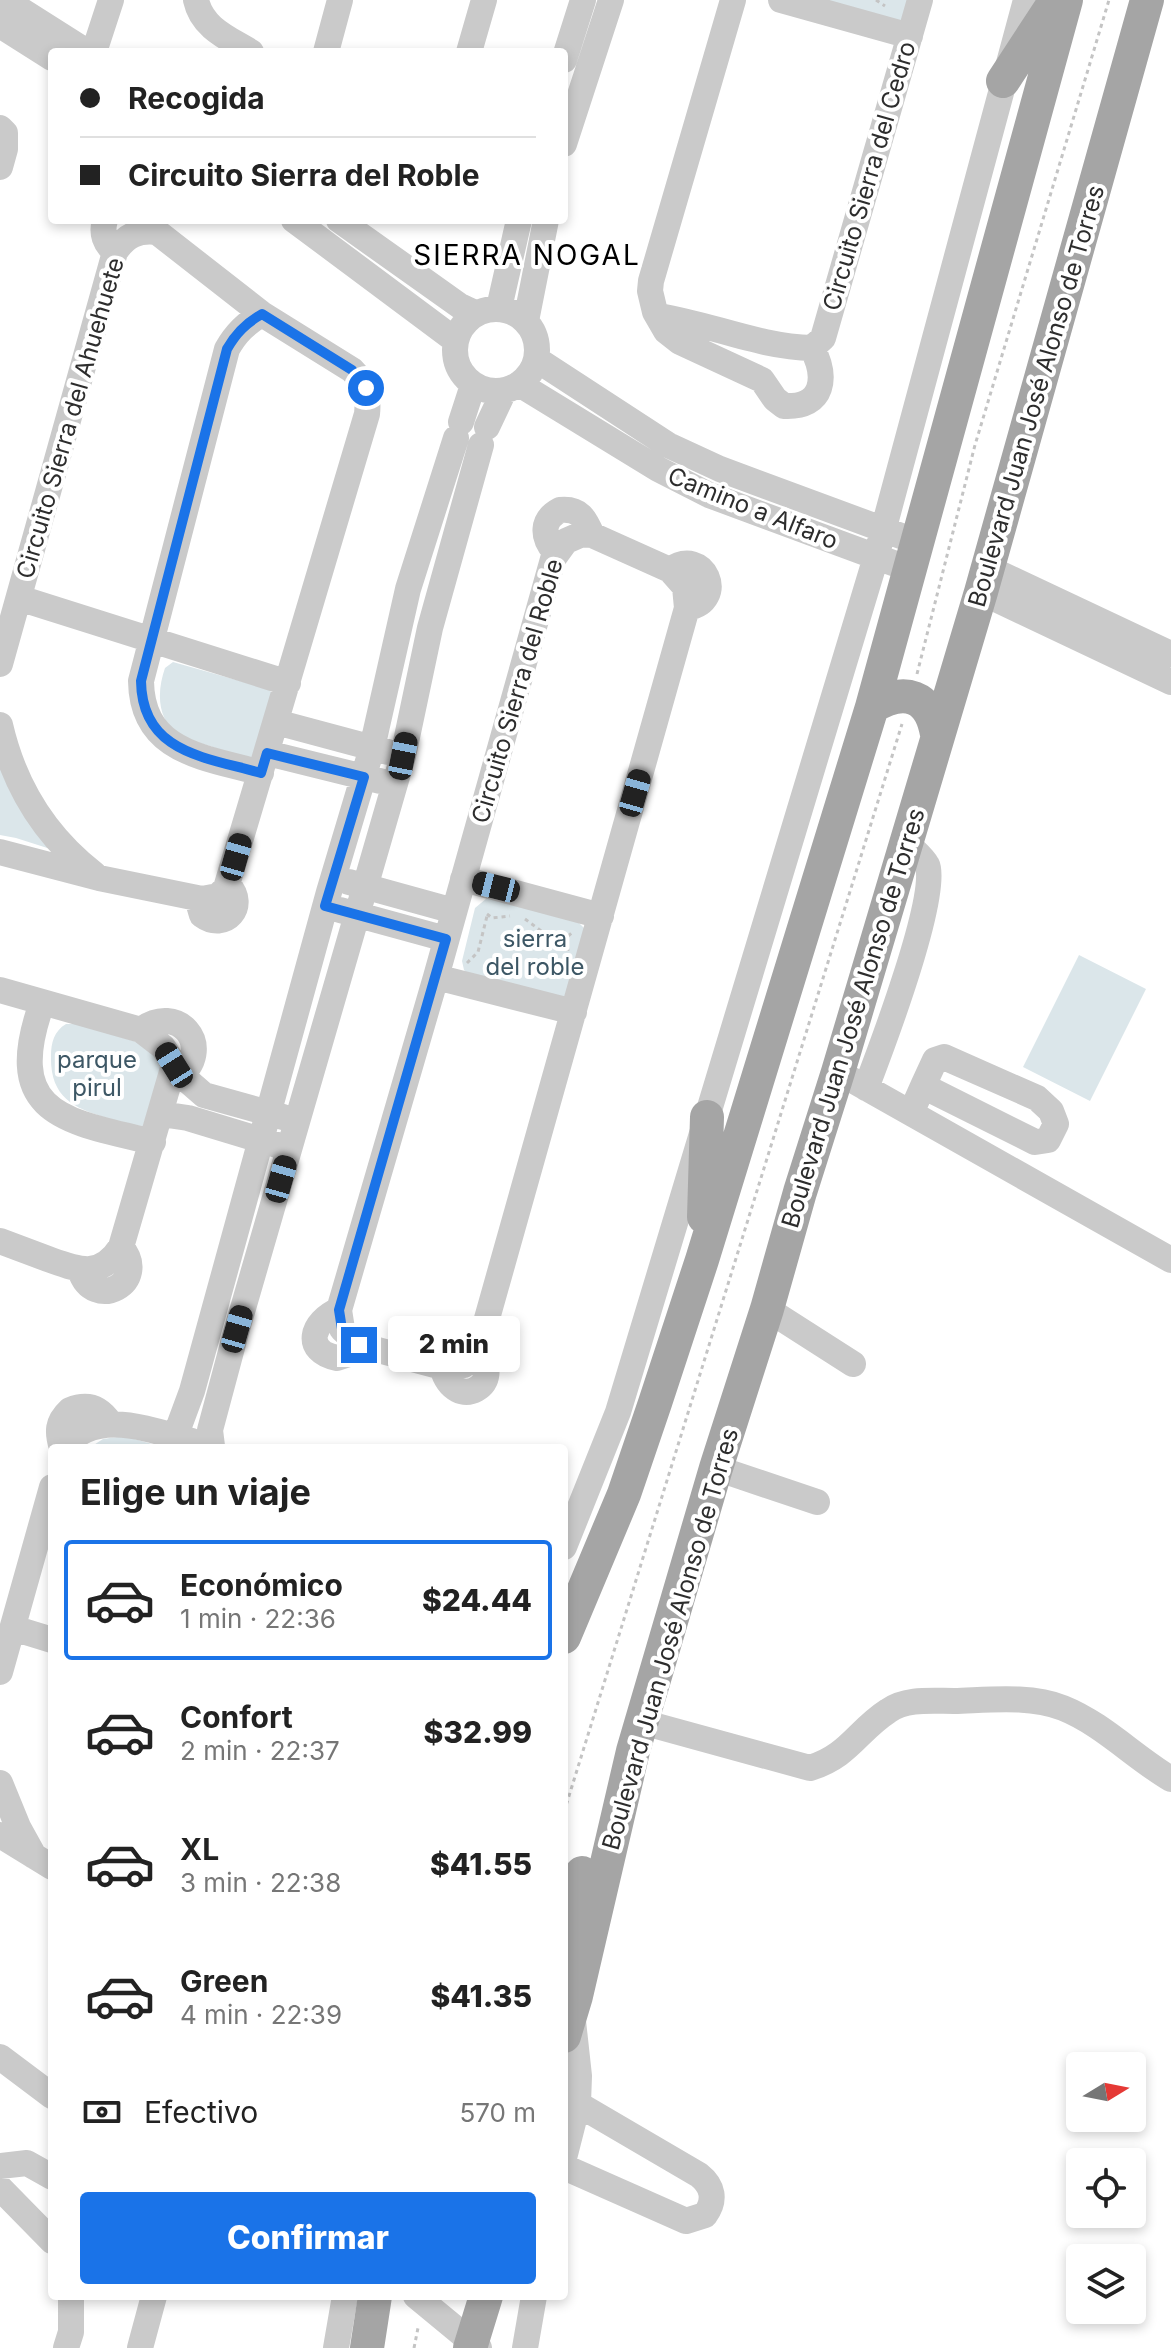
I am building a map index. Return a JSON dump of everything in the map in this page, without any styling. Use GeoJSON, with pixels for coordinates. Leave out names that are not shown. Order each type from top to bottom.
{"type":"FeatureCollection","features":[{"type":"Feature","properties":{"kind":"main road"},"geometry":{"type":"LineString","coordinates":[[1003,81],[1056,0]]}},
{"type":"Feature","properties":{"kind":"main road"},"geometry":{"type":"LineString","coordinates":[[568,1627],[624,1494],[702,1260],[872,707],[1066,0]]}},
{"type":"Feature","properties":{"kind":"main road","name":"Boulevard Juan José Alonso de Torres"},"geometry":{"type":"LineString","coordinates":[[568,2024],[637,1736],[716,1468],[767,1309],[800,1192],[852,1080],[906,842],[984,580],[1147,0]]}},
{"type":"Feature","properties":{"kind":"main road"},"geometry":{"type":"LineString","coordinates":[[872,707],[890,696],[911,697],[925,705],[934,718],[937,734]]}},
{"type":"Feature","properties":{"kind":"main road"},"geometry":{"type":"LineString","coordinates":[[702,1260],[707,1117]]}},
{"type":"Feature","properties":{"kind":"main road"},"geometry":{"type":"LineString","coordinates":[[568,1925],[599,1813],[637,1736]]}},
{"type":"Feature","properties":{"kind":"main road"},"geometry":{"type":"LineString","coordinates":[[367,2348],[374,2300]]}},
{"type":"Feature","properties":{"kind":"main road"},"geometry":{"type":"LineString","coordinates":[[474,2346],[485,2300]]}},
{"type":"Feature","properties":{"kind":"street"},"geometry":{"type":"LineString","coordinates":[[5,0],[81,48]]}},
{"type":"Feature","properties":{"kind":"street"},"geometry":{"type":"LineString","coordinates":[[95,48],[111,0]]}},
{"type":"Feature","properties":{"kind":"street"},"geometry":{"type":"LineString","coordinates":[[196,0],[199,11],[211,28],[244,48]]}},
{"type":"Feature","properties":{"kind":"street"},"geometry":{"type":"LineString","coordinates":[[327,48],[340,0]]}},
{"type":"Feature","properties":{"kind":"street"},"geometry":{"type":"LineString","coordinates":[[470,48],[484,0]]}},
{"type":"Feature","properties":{"kind":"street"},"geometry":{"type":"LineString","coordinates":[[568,48],[583,0]]}},
{"type":"Feature","properties":{"kind":"street"},"geometry":{"type":"LineString","coordinates":[[568,132],[611,0]]}},
{"type":"Feature","properties":{"kind":"street"},"geometry":{"type":"LineString","coordinates":[[659,316],[694,322],[786,347],[812,348],[821,365],[821,386],[808,401],[784,406],[762,380],[750,372],[680,342],[666,331],[652,302],[651,281],[733,0]]}},
{"type":"Feature","properties":{"kind":"street"},"geometry":{"type":"LineString","coordinates":[[781,0],[910,36]]}},
{"type":"Feature","properties":{"kind":"street","name":"Circuito Sierra del Cedro"},"geometry":{"type":"LineString","coordinates":[[812,348],[823,338],[920,0]]}},
{"type":"Feature","properties":{"kind":"street"},"geometry":{"type":"LineString","coordinates":[[568,1537],[618,1412],[876,557],[1026,0]]}},
{"type":"Feature","properties":{"kind":"street"},"geometry":{"type":"LineString","coordinates":[[0,25],[48,55]]}},
{"type":"Feature","properties":{"kind":"street"},"geometry":{"type":"LineString","coordinates":[[0,128],[5,133],[5,149],[0,167]]}},
{"type":"Feature","properties":{"kind":"street"},"geometry":{"type":"LineString","coordinates":[[104,224],[105,241],[115,252]]}},
{"type":"Feature","properties":{"kind":"street"},"geometry":{"type":"LineString","coordinates":[[299,224],[455,340]]}},
{"type":"Feature","properties":{"kind":"street"},"geometry":{"type":"LineString","coordinates":[[345,224],[460,306],[487,311],[513,312],[526,321],[536,339],[536,359],[527,378],[512,387],[493,392],[473,385],[457,365],[455,340],[466,320],[487,311],[518,224]]}},
{"type":"Feature","properties":{"kind":"street"},"geometry":{"type":"LineString","coordinates":[[526,321],[545,224]]}},
{"type":"Feature","properties":{"kind":"street","name":"Circuito Sierra del Ahuehuete"},"geometry":{"type":"LineString","coordinates":[[0,664],[115,252],[131,235],[156,226],[262,314],[352,370],[366,388],[369,400],[367,414],[228,885],[218,896],[197,898],[99,878],[0,852]]}},
{"type":"Feature","properties":{"kind":"street"},"geometry":{"type":"LineString","coordinates":[[262,314],[241,329],[227,349],[141,681],[144,712],[163,738],[188,753],[395,784]]}},
{"type":"Feature","properties":{"kind":"street","name":"Camino a Alfaro"},"geometry":{"type":"LineString","coordinates":[[536,359],[668,445],[720,469],[884,529],[915,556]]}},
{"type":"Feature","properties":{"kind":"street"},"geometry":{"type":"LineString","coordinates":[[214,1444],[210,1430],[225,1372],[403,756],[472,433],[473,385]]}},
{"type":"Feature","properties":{"kind":"street"},"geometry":{"type":"LineString","coordinates":[[175,1437],[192,1391],[325,906],[372,748],[408,589],[472,433],[512,387]]}},
{"type":"Feature","properties":{"kind":"street","name":"Camino a Alfaro"},"geometry":{"type":"LineString","coordinates":[[512,387],[709,495],[876,557],[915,556]]}},
{"type":"Feature","properties":{"kind":"street","name":"Circuito Sierra del Roble"},"geometry":{"type":"LineString","coordinates":[[592,535],[670,570],[685,587],[687,608],[574,1012],[476,1352],[464,1365],[442,1367],[359,1345],[342,1329],[339,1310],[463,879],[555,552],[575,536],[592,535]]}},
{"type":"Feature","properties":{"kind":"street"},"geometry":{"type":"LineString","coordinates":[[984,580],[1171,654]]}},
{"type":"Feature","properties":{"kind":"street"},"geometry":{"type":"LineString","coordinates":[[984,580],[1171,682]]}},
{"type":"Feature","properties":{"kind":"street"},"geometry":{"type":"LineString","coordinates":[[19,598],[288,683]]}},
{"type":"Feature","properties":{"kind":"street"},"geometry":{"type":"LineString","coordinates":[[276,722],[403,756]]}},
{"type":"Feature","properties":{"kind":"street","name":"Circuito Sierra del Ahuehuete"},"geometry":{"type":"LineString","coordinates":[[0,725],[13,771],[35,812],[64,848],[99,878]]}},
{"type":"Feature","properties":{"kind":"street"},"geometry":{"type":"LineString","coordinates":[[334,877],[454,911]]}},
{"type":"Feature","properties":{"kind":"street"},"geometry":{"type":"LineString","coordinates":[[463,879],[601,916]]}},
{"type":"Feature","properties":{"kind":"street"},"geometry":{"type":"LineString","coordinates":[[325,906],[446,939]]}},
{"type":"Feature","properties":{"kind":"street"},"geometry":{"type":"LineString","coordinates":[[436,977],[574,1012]]}},
{"type":"Feature","properties":{"kind":"street"},"geometry":{"type":"LineString","coordinates":[[0,990],[141,1030],[163,1047],[177,1070],[204,1095],[264,1127],[290,1149]]}},
{"type":"Feature","properties":{"kind":"street"},"geometry":{"type":"LineString","coordinates":[[42,1003],[29,1060],[34,1084],[42,1099],[58,1115],[71,1122],[153,1142]]}},
{"type":"Feature","properties":{"kind":"street"},"geometry":{"type":"LineString","coordinates":[[911,1113],[923,1086],[935,1060],[944,1057],[1037,1098],[1051,1111],[1056,1124],[1048,1140],[1035,1142],[923,1086]]}},
{"type":"Feature","properties":{"kind":"street"},"geometry":{"type":"LineString","coordinates":[[0,1241],[80,1270],[106,1265],[121,1247],[177,1070]]}},
{"type":"Feature","properties":{"kind":"street"},"geometry":{"type":"LineString","coordinates":[[852,1080],[1171,1260]]}},
{"type":"Feature","properties":{"kind":"street"},"geometry":{"type":"LineString","coordinates":[[161,1114],[264,1127],[298,1120]]}},
{"type":"Feature","properties":{"kind":"street"},"geometry":{"type":"LineString","coordinates":[[767,1309],[853,1364]]}},
{"type":"Feature","properties":{"kind":"street"},"geometry":{"type":"LineString","coordinates":[[66,1444],[82,1431],[110,1423],[203,1444]]}},
{"type":"Feature","properties":{"kind":"street"},"geometry":{"type":"LineString","coordinates":[[716,1468],[817,1502]]}},
{"type":"Feature","properties":{"kind":"street"},"geometry":{"type":"LineString","coordinates":[[0,1672],[48,1502]]}},
{"type":"Feature","properties":{"kind":"street"},"geometry":{"type":"LineString","coordinates":[[13,1628],[48,1639]]}},
{"type":"Feature","properties":{"kind":"street"},"geometry":{"type":"LineString","coordinates":[[637,1736],[810,1768],[830,1762],[889,1710],[915,1701],[1027,1700],[1062,1708],[1094,1725],[1171,1779]]}},
{"type":"Feature","properties":{"kind":"street"},"geometry":{"type":"LineString","coordinates":[[0,1783],[18,1827],[43,1862]]}},
{"type":"Feature","properties":{"kind":"street"},"geometry":{"type":"LineString","coordinates":[[0,1835],[43,1862]]}},
{"type":"Feature","properties":{"kind":"street"},"geometry":{"type":"LineString","coordinates":[[568,2024],[579,2076],[571,2100],[568,2125]]}},
{"type":"Feature","properties":{"kind":"street"},"geometry":{"type":"LineString","coordinates":[[0,2057],[48,2093]]}},
{"type":"Feature","properties":{"kind":"street"},"geometry":{"type":"LineString","coordinates":[[568,2169],[686,2221],[705,2215],[712,2201],[711,2188],[699,2175],[571,2100]]}},
{"type":"Feature","properties":{"kind":"street"},"geometry":{"type":"LineString","coordinates":[[0,2166],[27,2163],[48,2175]]}},
{"type":"Feature","properties":{"kind":"street"},"geometry":{"type":"LineString","coordinates":[[0,2188],[48,2237]]}},
{"type":"Feature","properties":{"kind":"street"},"geometry":{"type":"LineString","coordinates":[[66,2348],[71,2332],[71,2300]]}},
{"type":"Feature","properties":{"kind":"street"},"geometry":{"type":"LineString","coordinates":[[140,2348],[153,2300]]}},
{"type":"Feature","properties":{"kind":"street"},"geometry":{"type":"LineString","coordinates":[[421,2300],[474,2346]]}},
{"type":"Feature","properties":{"kind":"street"},"geometry":{"type":"LineString","coordinates":[[525,2348],[533,2300]]}},
{"type":"Feature","properties":{"kind":"street"},"geometry":{"type":"LineString","coordinates":[[336,2348],[340,2302]]}},
{"type":"Feature","properties":{"kind":"path"},"geometry":{"type":"LineString","coordinates":[[568,1799],[911,697],[975,445],[1109,0]]}},
{"type":"Feature","properties":{"kind":"path"},"geometry":{"type":"LineString","coordinates":[[462,963],[475,956],[488,912],[492,918],[519,916],[544,933],[566,938]]}},
{"type":"Feature","properties":{"kind":"green space"},"geometry":{"type":"Polygon","coordinates":[[[817,0],[914,0],[907,17],[899,21],[817,0]]]}},
{"type":"Feature","properties":{"kind":"green space"},"geometry":{"type":"Polygon","coordinates":[[[173,662],[268,689],[272,693],[252,757],[187,739],[166,722],[160,705],[161,686],[165,668],[173,662]]]}},
{"type":"Feature","properties":{"kind":"green space"},"geometry":{"type":"Polygon","coordinates":[[[0,735],[63,853],[0,835],[0,735]]]}},
{"type":"Feature","properties":{"kind":"green space","name":"sierra del roble"},"geometry":{"type":"Polygon","coordinates":[[[487,898],[578,922],[586,930],[566,999],[470,976],[464,970],[462,961],[475,908],[487,898]]]}},
{"type":"Feature","properties":{"kind":"green space"},"geometry":{"type":"Polygon","coordinates":[[[1079,955],[1146,989],[1090,1101],[1023,1067],[1079,955]]]}},
{"type":"Feature","properties":{"kind":"green space","name":"parque pirul"},"geometry":{"type":"Polygon","coordinates":[[[66,1024],[78,1024],[156,1048],[167,1058],[143,1126],[83,1110],[59,1091],[54,1081],[51,1051],[56,1034],[66,1024]]]}},
{"type":"Feature","properties":{"kind":"green space"},"geometry":{"type":"Polygon","coordinates":[[[124,1436],[152,1444],[95,1444],[103,1439],[124,1436]]]}},
{"type":"Feature","properties":{"kind":"district","name":"SIERRA NOGAL"},"geometry":{"type":"Point","coordinates":[527,255]}},
{"type":"Feature","properties":{"kind":"route"},"geometry":{"type":"LineString","coordinates":[[359,1345],[342,1329],[339,1319],[341,1299],[446,939],[325,906],[364,777],[267,753],[261,773],[188,753],[163,738],[144,712],[141,673],[227,349],[235,335],[247,322],[262,314],[352,370],[366,388]]}}]}
